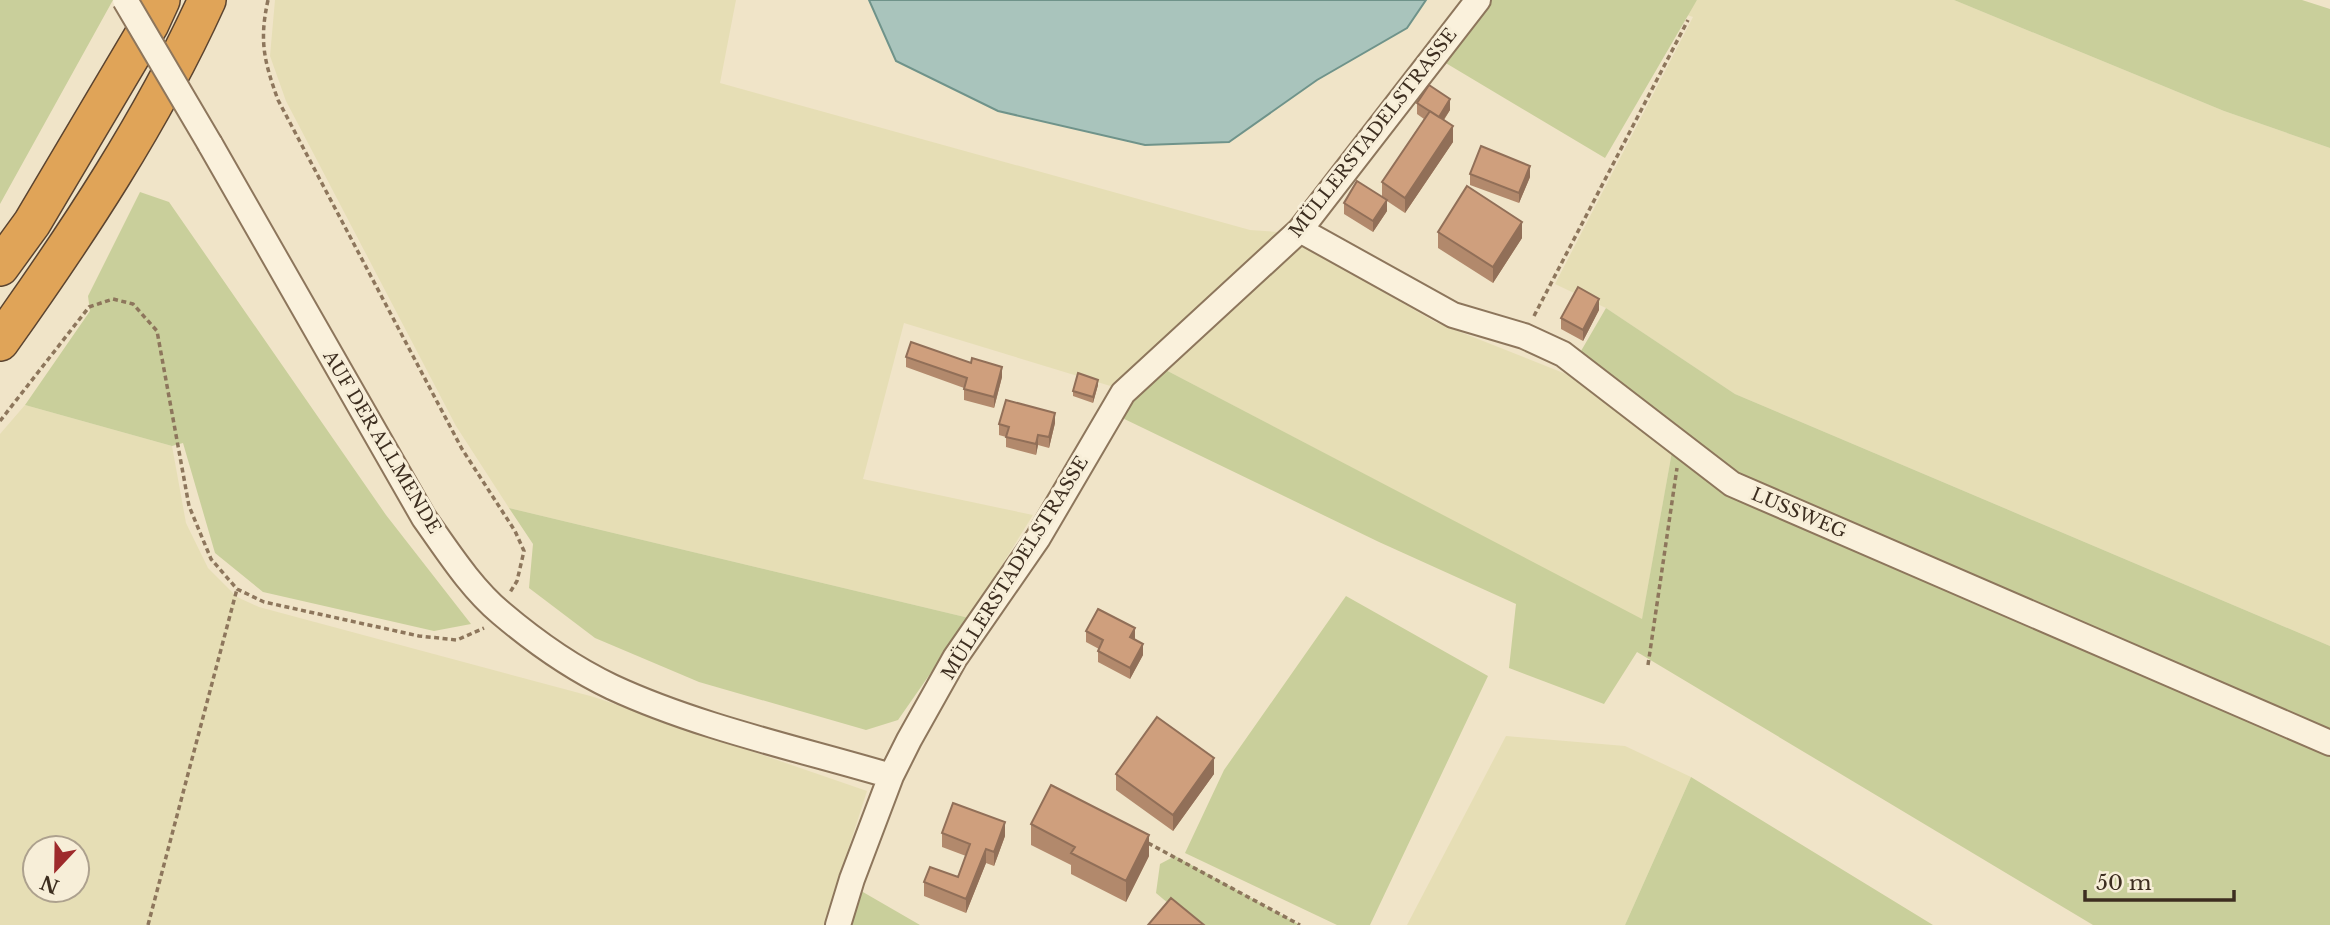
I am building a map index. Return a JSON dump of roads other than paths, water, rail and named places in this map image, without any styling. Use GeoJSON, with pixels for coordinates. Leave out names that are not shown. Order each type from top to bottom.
{"type":"FeatureCollection","features":[{"type":"Feature","properties":{"kind":"highway"},"geometry":{"type":"LineString","coordinates":[[0,267],[32,223],[161,0]]}},
{"type":"Feature","properties":{"kind":"highway"},"geometry":{"type":"LineString","coordinates":[[0,342],[69,245],[186,46],[207,0]]}},
{"type":"Feature","properties":{"kind":"street","name":"AUF DER ALLMENDE"},"geometry":{"type":"LineString","coordinates":[[125,0],[424,518],[465,575],[499,611],[551,652],[611,686],[687,715],[891,776]]}},
{"type":"Feature","properties":{"kind":"street","name":"MÜLLERSTADELSTRASSE"},"geometry":{"type":"LineString","coordinates":[[838,925],[852,879],[891,776],[955,658],[1038,538],[1123,393],[1300,230],[1478,0]]}},
{"type":"Feature","properties":{"kind":"street","name":"LUSSWEG"},"geometry":{"type":"LineString","coordinates":[[1300,230],[1452,315],[1524,336],[1563,354],[1732,485],[2330,743]]}},
{"type":"Feature","properties":{"kind":"water"},"geometry":{"type":"Polygon","coordinates":[[[869,0],[1426,0],[1407,28],[1317,80],[1229,142],[1145,145],[998,111],[896,61],[869,0]]]}}]}
